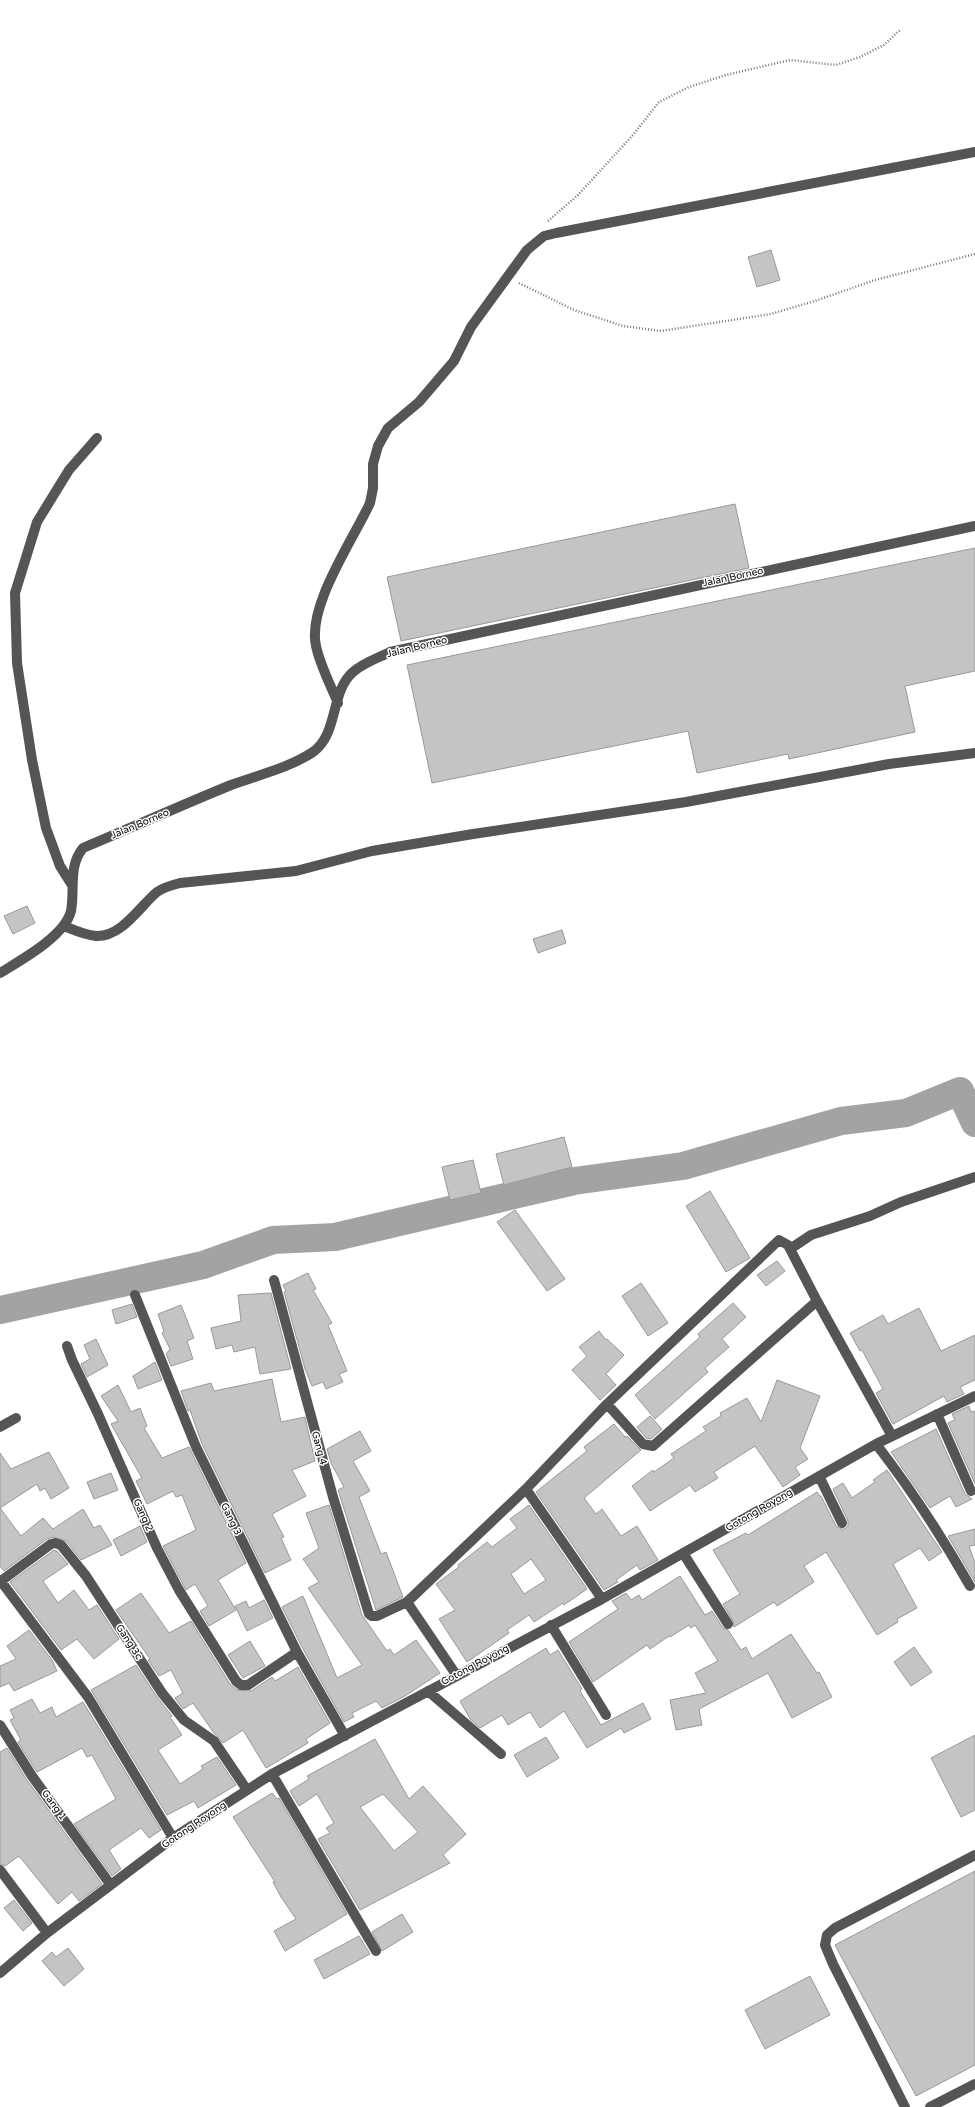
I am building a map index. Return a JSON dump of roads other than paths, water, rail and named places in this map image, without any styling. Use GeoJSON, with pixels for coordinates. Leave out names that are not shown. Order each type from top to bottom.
{"type":"FeatureCollection","features":[{"type":"Feature","properties":{"kind":"street"},"geometry":{"type":"LineString","coordinates":[[338,703],[316,645],[316,621],[323,593],[358,529],[370,503],[373,488],[373,464],[378,446],[388,428],[419,402],[454,361],[471,327],[527,250],[544,236],[556,232],[975,152]]}},
{"type":"Feature","properties":{"kind":"street"},"geometry":{"type":"LineString","coordinates":[[72,885],[60,866],[46,828],[32,760],[18,663],[15,593],[37,522],[69,470],[97,438]]}},
{"type":"Feature","properties":{"kind":"street","name":"Jalan Borneo"},"geometry":{"type":"LineString","coordinates":[[0,973],[30,954],[64,926],[71,911],[72,885],[77,859],[83,848],[224,788],[302,758],[314,751],[324,741],[344,685],[352,672],[363,664],[390,652],[975,526]]}},
{"type":"Feature","properties":{"kind":"street"},"geometry":{"type":"LineString","coordinates":[[64,926],[96,936],[107,935],[141,909],[158,892],[168,886],[180,883],[296,870],[372,851],[678,803],[888,764],[975,753]]}},
{"type":"Feature","properties":{"kind":"street"},"geometry":{"type":"LineString","coordinates":[[790,1249],[812,1235],[870,1216],[901,1202],[975,1177]]}},
{"type":"Feature","properties":{"kind":"street"},"geometry":{"type":"LineString","coordinates":[[457,1676],[407,1602],[526,1490],[607,1404],[776,1241],[779,1240],[786,1242],[892,1436]]}},
{"type":"Feature","properties":{"kind":"street","name":"Gang 4"},"geometry":{"type":"LineString","coordinates":[[274,1280],[333,1497],[369,1614],[377,1616],[407,1602]]}},
{"type":"Feature","properties":{"kind":"street","name":"Gang 3"},"geometry":{"type":"LineString","coordinates":[[135,1295],[196,1447],[297,1652],[345,1736]]}},
{"type":"Feature","properties":{"kind":"street"},"geometry":{"type":"LineString","coordinates":[[607,1404],[643,1444],[653,1446],[817,1301]]}},
{"type":"Feature","properties":{"kind":"street","name":"Gang 2"},"geometry":{"type":"LineString","coordinates":[[67,1346],[157,1548],[179,1590],[238,1684],[248,1685],[297,1652]]}},
{"type":"Feature","properties":{"kind":"street","name":"Gotong Royong"},"geometry":{"type":"LineString","coordinates":[[0,1973],[47,1933],[110,1884],[173,1838],[272,1774],[602,1599],[876,1444],[975,1396]]}},
{"type":"Feature","properties":{"kind":"street"},"geometry":{"type":"LineString","coordinates":[[937,1414],[971,1491]]}},
{"type":"Feature","properties":{"kind":"street"},"geometry":{"type":"LineString","coordinates":[[0,1427],[16,1418]]}},
{"type":"Feature","properties":{"kind":"street"},"geometry":{"type":"LineString","coordinates":[[876,1444],[913,1494],[952,1553],[970,1586]]}},
{"type":"Feature","properties":{"kind":"street"},"geometry":{"type":"LineString","coordinates":[[819,1476],[842,1523]]}},
{"type":"Feature","properties":{"kind":"street"},"geometry":{"type":"LineString","coordinates":[[526,1490],[602,1599]]}},
{"type":"Feature","properties":{"kind":"street","name":"Gang 3c"},"geometry":{"type":"LineString","coordinates":[[0,1581],[51,1544],[55,1543],[61,1545],[86,1576],[162,1693],[184,1720],[214,1741],[247,1790]]}},
{"type":"Feature","properties":{"kind":"street"},"geometry":{"type":"LineString","coordinates":[[683,1553],[728,1624]]}},
{"type":"Feature","properties":{"kind":"street"},"geometry":{"type":"LineString","coordinates":[[0,1581],[88,1697],[173,1838]]}},
{"type":"Feature","properties":{"kind":"street"},"geometry":{"type":"LineString","coordinates":[[551,1625],[606,1715]]}},
{"type":"Feature","properties":{"kind":"street"},"geometry":{"type":"LineString","coordinates":[[428,1691],[500,1754]]}},
{"type":"Feature","properties":{"kind":"street","name":"Gang 1"},"geometry":{"type":"LineString","coordinates":[[0,1725],[32,1776],[110,1884]]}},
{"type":"Feature","properties":{"kind":"street"},"geometry":{"type":"LineString","coordinates":[[272,1774],[376,1951]]}},
{"type":"Feature","properties":{"kind":"street"},"geometry":{"type":"LineString","coordinates":[[905,2107],[833,1964],[825,1945],[826,1935],[835,1928],[975,1855]]}},
{"type":"Feature","properties":{"kind":"street"},"geometry":{"type":"LineString","coordinates":[[0,1870],[47,1933]]}},
{"type":"Feature","properties":{"kind":"street"},"geometry":{"type":"LineString","coordinates":[[930,2107],[975,2084]]}},
{"type":"Feature","properties":{"kind":"waterway"},"geometry":{"type":"LineString","coordinates":[[0,1310],[203,1265],[273,1240],[335,1237],[574,1181],[683,1166],[841,1121],[906,1113],[960,1091],[975,1123]]}}]}
